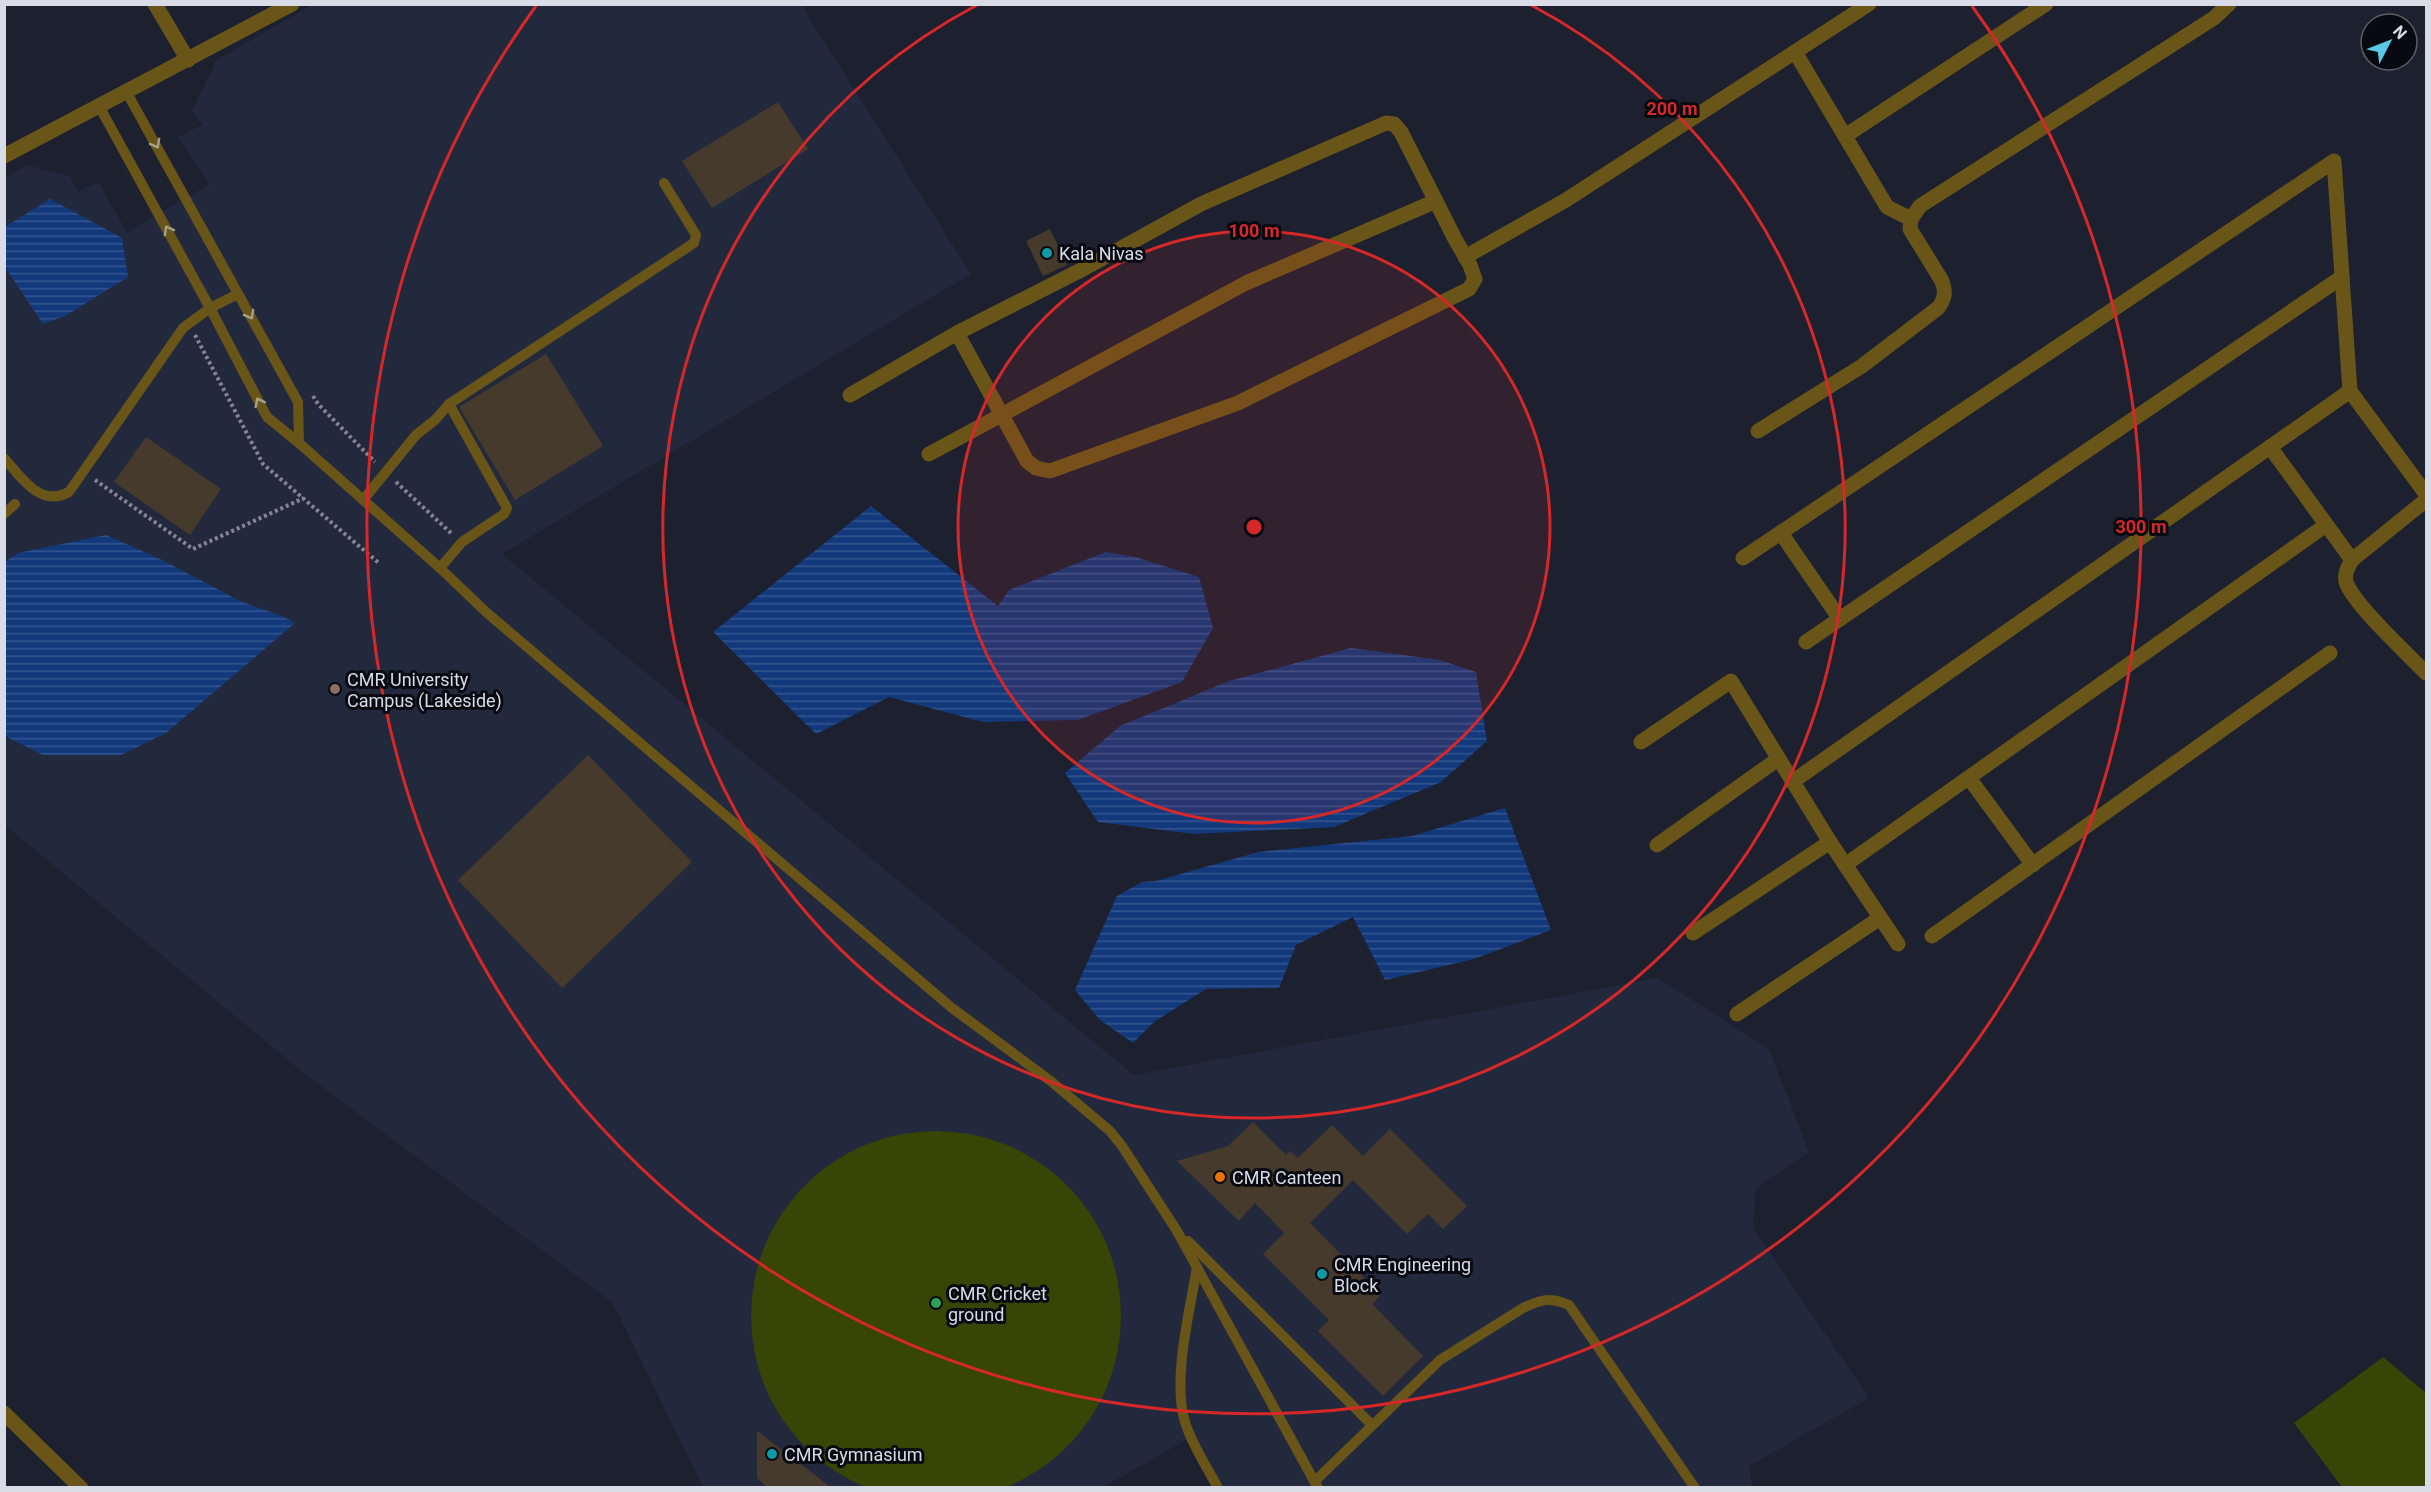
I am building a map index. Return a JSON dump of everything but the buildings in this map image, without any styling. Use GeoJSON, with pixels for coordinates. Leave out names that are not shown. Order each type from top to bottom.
{"type":"FeatureCollection","features":[{"type":"Feature","properties":{"kind":"street"},"geometry":{"type":"LineString","coordinates":[[155,4],[188,60]]}},
{"type":"Feature","properties":{"kind":"street"},"geometry":{"type":"LineString","coordinates":[[4,156],[292,4]]}},
{"type":"Feature","properties":{"kind":"street"},"geometry":{"type":"LineString","coordinates":[[1465,257],[1566,200],[1869,4]]}},
{"type":"Feature","properties":{"kind":"street"},"geometry":{"type":"LineString","coordinates":[[1845,136],[2046,4]]}},
{"type":"Feature","properties":{"kind":"street"},"geometry":{"type":"LineString","coordinates":[[1758,431],[1862,366],[1938,308],[1943,301],[1945,290],[1937,272],[1910,229],[1911,219],[1920,206],[2214,18],[2229,4]]}},
{"type":"Feature","properties":{"kind":"street"},"geometry":{"type":"LineString","coordinates":[[1796,52],[1887,207],[1911,219]]}},
{"type":"Feature","properties":{"kind":"street"},"geometry":{"type":"LineString","coordinates":[[850,395],[957,333],[1084,268],[1201,204],[1386,123],[1394,124],[1401,132],[1470,265],[1475,279],[1469,289],[1238,403],[1050,471],[1036,468],[1027,460],[957,333]]}},
{"type":"Feature","properties":{"kind":"street"},"geometry":{"type":"LineString","coordinates":[[1743,558],[2334,160],[2350,391],[2427,494]]}},
{"type":"Feature","properties":{"kind":"street"},"geometry":{"type":"LineString","coordinates":[[929,454],[1001,413],[1246,283],[1436,201]]}},
{"type":"Feature","properties":{"kind":"street"},"geometry":{"type":"LineString","coordinates":[[1806,642],[2342,277]]}},
{"type":"Feature","properties":{"kind":"street"},"geometry":{"type":"LineString","coordinates":[[1792,782],[2350,391]]}},
{"type":"Feature","properties":{"kind":"street"},"geometry":{"type":"LineString","coordinates":[[2270,447],[2352,560]]}},
{"type":"Feature","properties":{"kind":"street"},"geometry":{"type":"LineString","coordinates":[[2425,669],[2354,598],[2345,580],[2346,569],[2352,560],[2427,500]]}},
{"type":"Feature","properties":{"kind":"street"},"geometry":{"type":"LineString","coordinates":[[1845,866],[2326,525]]}},
{"type":"Feature","properties":{"kind":"street"},"geometry":{"type":"LineString","coordinates":[[1781,533],[1840,619]]}},
{"type":"Feature","properties":{"kind":"street"},"geometry":{"type":"LineString","coordinates":[[1932,936],[2330,653]]}},
{"type":"Feature","properties":{"kind":"street"},"geometry":{"type":"LineString","coordinates":[[1641,742],[1731,681],[1845,866],[1898,944]]}},
{"type":"Feature","properties":{"kind":"street"},"geometry":{"type":"LineString","coordinates":[[1656,845],[1778,759]]}},
{"type":"Feature","properties":{"kind":"street"},"geometry":{"type":"LineString","coordinates":[[1969,778],[2033,865]]}},
{"type":"Feature","properties":{"kind":"street"},"geometry":{"type":"LineString","coordinates":[[1693,933],[1830,842]]}},
{"type":"Feature","properties":{"kind":"street"},"geometry":{"type":"LineString","coordinates":[[1737,1014],[1880,918]]}},
{"type":"Feature","properties":{"kind":"street"},"geometry":{"type":"LineString","coordinates":[[4,1413],[81,1488]]}},
{"type":"Feature","properties":{"kind":"lane"},"geometry":{"type":"LineString","coordinates":[[127,93],[298,402],[300,443]]}},
{"type":"Feature","properties":{"kind":"lane"},"geometry":{"type":"LineString","coordinates":[[99,106],[267,417],[300,443],[486,612],[952,1008],[1088,1111],[1122,1146],[1177,1231],[1317,1484],[1372,1425],[1440,1360],[1523,1308],[1537,1302],[1554,1299],[1569,1305],[1695,1488]]}},
{"type":"Feature","properties":{"kind":"lane"},"geometry":{"type":"LineString","coordinates":[[363,500],[387,474],[416,435],[435,420],[449,404],[694,243],[696,235],[664,183]]}},
{"type":"Feature","properties":{"kind":"lane"},"geometry":{"type":"LineString","coordinates":[[4,458],[30,486],[44,496],[52,498],[69,492],[183,328],[210,308],[238,294]]}},
{"type":"Feature","properties":{"kind":"lane"},"geometry":{"type":"LineString","coordinates":[[440,568],[462,542],[504,514],[507,508],[449,404]]}},
{"type":"Feature","properties":{"kind":"lane"},"geometry":{"type":"LineString","coordinates":[[4,514],[15,504]]}},
{"type":"Feature","properties":{"kind":"lane"},"geometry":{"type":"LineString","coordinates":[[1177,1231],[1372,1425]]}},
{"type":"Feature","properties":{"kind":"lane"},"geometry":{"type":"LineString","coordinates":[[1197,1267],[1183,1355],[1182,1403],[1185,1421],[1218,1488]]}},
{"type":"Feature","properties":{"kind":"path"},"geometry":{"type":"LineString","coordinates":[[189,324],[263,464],[380,564]]}},
{"type":"Feature","properties":{"kind":"path"},"geometry":{"type":"LineString","coordinates":[[312,394],[318,404],[387,474],[462,542]]}},
{"type":"Feature","properties":{"kind":"path"},"geometry":{"type":"LineString","coordinates":[[84,472],[193,549],[304,498]]}},
{"type":"Feature","properties":{"kind":"shaded area","name":"CMR University Campus (Lakeside)"},"geometry":{"type":"Polygon","coordinates":[[[312,5],[801,5],[971,274],[502,554],[1134,1075],[1658,978],[1769,1049],[1809,1152],[1756,1188],[1753,1228],[1869,1398],[1749,1466],[1752,1487],[1211,1487],[1186,1440],[1103,1487],[703,1487],[613,1303],[306,1075],[5,825],[5,177],[27,165],[70,176],[78,192],[98,182],[127,232],[210,184],[178,137],[202,125],[192,110],[217,60],[312,5]]]}},
{"type":"Feature","properties":{"kind":"green space","name":"CMR Cricket ground"},"geometry":{"type":"Polygon","coordinates":[[[918,1131],[954,1131],[990,1138],[1023,1152],[1054,1173],[1079,1198],[1100,1229],[1114,1262],[1121,1298],[1121,1334],[1114,1370],[1100,1403],[1079,1434],[1054,1459],[1023,1480],[990,1494],[954,1501],[918,1501],[882,1494],[849,1480],[818,1459],[793,1434],[772,1403],[758,1370],[751,1334],[751,1298],[758,1262],[772,1229],[793,1198],[818,1173],[849,1152],[882,1138],[918,1131]]]}},
{"type":"Feature","properties":{"kind":"green space"},"geometry":{"type":"Polygon","coordinates":[[[2383,1357],[2426,1393],[2426,1487],[2342,1487],[2294,1423],[2383,1357]]]}},
{"type":"Feature","properties":{"kind":"water"},"geometry":{"type":"Polygon","coordinates":[[[50,199],[122,238],[128,277],[65,316],[43,324],[5,267],[5,227],[50,199]]]}},
{"type":"Feature","properties":{"kind":"water"},"geometry":{"type":"Polygon","coordinates":[[[871,506],[998,606],[1009,590],[1106,552],[1135,557],[1199,577],[1213,628],[1182,682],[1078,720],[983,722],[889,697],[816,734],[713,632],[871,506]]]}},
{"type":"Feature","properties":{"kind":"water"},"geometry":{"type":"Polygon","coordinates":[[[106,535],[162,560],[240,601],[295,623],[166,733],[121,755],[43,755],[5,736],[5,562],[18,553],[106,535]]]}},
{"type":"Feature","properties":{"kind":"water"},"geometry":{"type":"Polygon","coordinates":[[[1351,648],[1440,660],[1476,672],[1487,741],[1441,782],[1334,827],[1194,834],[1098,822],[1065,773],[1120,726],[1229,681],[1351,648]]]}},
{"type":"Feature","properties":{"kind":"water"},"geometry":{"type":"Polygon","coordinates":[[[1505,808],[1551,930],[1474,959],[1385,980],[1353,917],[1296,945],[1279,988],[1206,989],[1154,1022],[1133,1043],[1100,1020],[1075,990],[1117,896],[1142,882],[1156,881],[1258,852],[1412,836],[1505,808]]]}},
{"type":"Feature","properties":{"kind":"place","name":"Kala Nivas"},"geometry":{"type":"Point","coordinates":[1047,253]}},
{"type":"Feature","properties":{"kind":"place","name":"CMR University Campus (Lakeside)"},"geometry":{"type":"Point","coordinates":[335,689]}},
{"type":"Feature","properties":{"kind":"place","name":"CMR Canteen"},"geometry":{"type":"Point","coordinates":[1220,1177]}},
{"type":"Feature","properties":{"kind":"place","name":"CMR Engineering Block"},"geometry":{"type":"Point","coordinates":[1322,1274]}},
{"type":"Feature","properties":{"kind":"place","name":"CMR Cricket ground"},"geometry":{"type":"Point","coordinates":[936,1303]}},
{"type":"Feature","properties":{"kind":"place","name":"CMR Gymnasium"},"geometry":{"type":"Point","coordinates":[772,1454]}}]}
